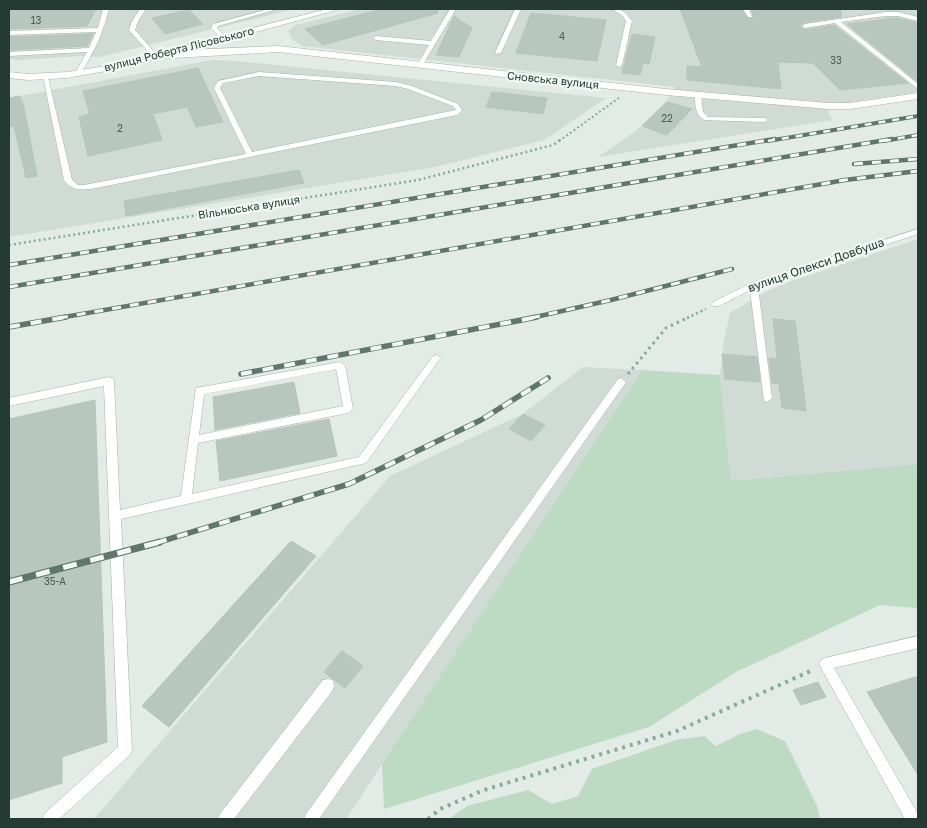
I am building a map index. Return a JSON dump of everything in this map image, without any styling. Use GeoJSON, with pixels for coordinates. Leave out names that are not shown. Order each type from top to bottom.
{"type":"FeatureCollection","features":[{"type":"Feature","properties":{"kind":"street","name":"вулиця Роберта Лісовського"},"geometry":{"type":"LineString","coordinates":[[14,76],[45,77],[78,74],[112,67],[336,9]]}},
{"type":"Feature","properties":{"kind":"street"},"geometry":{"type":"LineString","coordinates":[[270,26],[268,39],[272,47],[278,49]]}},
{"type":"Feature","properties":{"kind":"street","name":"Сновська вулиця"},"geometry":{"type":"LineString","coordinates":[[155,56],[278,49],[698,95],[828,106],[850,106],[918,96]]}},
{"type":"Feature","properties":{"kind":"street"},"geometry":{"type":"LineString","coordinates":[[9,83],[14,76]]}},
{"type":"Feature","properties":{"kind":"lane"},"geometry":{"type":"LineString","coordinates":[[78,74],[101,30],[106,9]]}},
{"type":"Feature","properties":{"kind":"lane"},"geometry":{"type":"LineString","coordinates":[[143,9],[135,21],[132,30],[155,56]]}},
{"type":"Feature","properties":{"kind":"lane"},"geometry":{"type":"LineString","coordinates":[[224,38],[214,28],[215,25],[275,9]]}},
{"type":"Feature","properties":{"kind":"lane"},"geometry":{"type":"LineString","coordinates":[[420,65],[431,43],[453,9]]}},
{"type":"Feature","properties":{"kind":"lane"},"geometry":{"type":"LineString","coordinates":[[498,53],[518,9]]}},
{"type":"Feature","properties":{"kind":"lane"},"geometry":{"type":"LineString","coordinates":[[614,9],[624,14],[629,21],[619,65]]}},
{"type":"Feature","properties":{"kind":"lane"},"geometry":{"type":"LineString","coordinates":[[746,9],[750,16]]}},
{"type":"Feature","properties":{"kind":"lane"},"geometry":{"type":"LineString","coordinates":[[805,26],[898,14],[918,19]]}},
{"type":"Feature","properties":{"kind":"lane"},"geometry":{"type":"LineString","coordinates":[[836,21],[918,87]]}},
{"type":"Feature","properties":{"kind":"lane"},"geometry":{"type":"LineString","coordinates":[[9,33],[101,30]]}},
{"type":"Feature","properties":{"kind":"lane"},"geometry":{"type":"LineString","coordinates":[[376,38],[431,43]]}},
{"type":"Feature","properties":{"kind":"lane"},"geometry":{"type":"LineString","coordinates":[[9,54],[92,50]]}},
{"type":"Feature","properties":{"kind":"lane"},"geometry":{"type":"LineString","coordinates":[[45,77],[68,180],[72,185],[79,188],[91,187],[250,155],[457,113],[460,110],[456,105],[402,85],[258,74],[220,82],[217,88],[250,155]]}},
{"type":"Feature","properties":{"kind":"lane"},"geometry":{"type":"LineString","coordinates":[[698,95],[699,112],[706,119],[764,120]]}},
{"type":"Feature","properties":{"kind":"lane","name":"вулиця Олекси Довбуша"},"geometry":{"type":"LineString","coordinates":[[716,304],[754,285],[918,230]]}},
{"type":"Feature","properties":{"kind":"lane"},"geometry":{"type":"LineString","coordinates":[[754,285],[768,398]]}},
{"type":"Feature","properties":{"kind":"lane"},"geometry":{"type":"LineString","coordinates":[[115,516],[362,460],[436,358]]}},
{"type":"Feature","properties":{"kind":"lane"},"geometry":{"type":"LineString","coordinates":[[186,500],[193,440],[199,390],[340,365],[348,410],[193,440]]}},
{"type":"Feature","properties":{"kind":"lane"},"geometry":{"type":"LineString","coordinates":[[9,402],[109,381],[125,750],[49,819]]}},
{"type":"Feature","properties":{"kind":"lane"},"geometry":{"type":"LineString","coordinates":[[311,819],[621,382]]}},
{"type":"Feature","properties":{"kind":"lane"},"geometry":{"type":"LineString","coordinates":[[913,819],[825,664],[918,642]]}},
{"type":"Feature","properties":{"kind":"lane"},"geometry":{"type":"LineString","coordinates":[[225,819],[328,685]]}},
{"type":"Feature","properties":{"kind":"path","name":"Вільнюська вулиця"},"geometry":{"type":"LineString","coordinates":[[9,245],[418,180],[553,145],[632,88]]}},
{"type":"Feature","properties":{"kind":"path"},"geometry":{"type":"LineString","coordinates":[[621,382],[666,328],[716,304]]}},
{"type":"Feature","properties":{"kind":"path"},"geometry":{"type":"LineString","coordinates":[[428,819],[440,809],[484,790],[677,731],[825,664]]}},
{"type":"Feature","properties":{"kind":"shaded area"},"geometry":{"type":"Polygon","coordinates":[[[9,9],[294,9],[100,57],[82,56],[18,60],[9,59],[9,9]]]}},
{"type":"Feature","properties":{"kind":"shaded area"},"geometry":{"type":"Polygon","coordinates":[[[360,9],[918,9],[918,92],[845,103],[822,102],[833,120],[598,157],[637,130],[668,99],[675,87],[302,46],[292,39],[288,31],[296,25],[360,9]]]}},
{"type":"Feature","properties":{"kind":"shaded area"},"geometry":{"type":"Polygon","coordinates":[[[212,60],[606,98],[544,140],[435,167],[9,237],[9,98],[212,60]]]}},
{"type":"Feature","properties":{"kind":"shaded area"},"geometry":{"type":"Polygon","coordinates":[[[918,239],[918,464],[731,481],[720,375],[730,313],[765,292],[789,282],[918,239]]]}},
{"type":"Feature","properties":{"kind":"shaded area"},"geometry":{"type":"Polygon","coordinates":[[[583,367],[642,370],[346,819],[94,819],[390,476],[523,414],[583,367]]]}},
{"type":"Feature","properties":{"kind":"green space"},"geometry":{"type":"Polygon","coordinates":[[[642,370],[720,375],[731,481],[918,464],[918,608],[880,605],[736,672],[649,727],[384,809],[382,764],[642,370]]]}},
{"type":"Feature","properties":{"kind":"green space"},"geometry":{"type":"Polygon","coordinates":[[[756,729],[785,741],[817,806],[820,819],[449,819],[467,806],[528,790],[552,804],[578,796],[592,769],[676,740],[704,736],[716,746],[740,734],[756,729]]]}},
{"type":"Feature","properties":{"kind":"building"},"geometry":{"type":"Polygon","coordinates":[[[9,9],[96,9],[87,26],[9,29],[9,9]]]}},
{"type":"Feature","properties":{"kind":"building"},"geometry":{"type":"Polygon","coordinates":[[[382,9],[437,9],[438,13],[323,45],[305,29],[382,9]]]}},
{"type":"Feature","properties":{"kind":"building"},"geometry":{"type":"Polygon","coordinates":[[[680,9],[741,9],[748,19],[754,18],[751,9],[841,9],[841,17],[805,22],[800,27],[805,30],[834,25],[908,83],[840,90],[813,63],[778,62],[781,89],[687,80],[687,66],[702,67],[680,9]]]}},
{"type":"Feature","properties":{"kind":"building"},"geometry":{"type":"Polygon","coordinates":[[[189,10],[203,24],[165,34],[152,18],[189,10]]]}},
{"type":"Feature","properties":{"kind":"building"},"geometry":{"type":"Polygon","coordinates":[[[531,13],[606,20],[597,61],[516,53],[531,13]]]}},
{"type":"Feature","properties":{"kind":"building"},"geometry":{"type":"Polygon","coordinates":[[[454,16],[472,28],[459,57],[436,55],[454,16]]]}},
{"type":"Feature","properties":{"kind":"building"},"geometry":{"type":"Polygon","coordinates":[[[896,18],[918,23],[918,82],[847,24],[896,18]]]}},
{"type":"Feature","properties":{"kind":"building"},"geometry":{"type":"Polygon","coordinates":[[[93,34],[87,46],[9,50],[9,37],[93,34]]]}},
{"type":"Feature","properties":{"kind":"building"},"geometry":{"type":"Polygon","coordinates":[[[632,34],[655,37],[649,64],[643,63],[640,75],[622,73],[632,34]]]}},
{"type":"Feature","properties":{"kind":"building"},"geometry":{"type":"Polygon","coordinates":[[[198,68],[223,122],[196,127],[187,107],[153,114],[162,140],[88,156],[79,117],[90,114],[83,91],[198,68]]]}},
{"type":"Feature","properties":{"kind":"building"},"geometry":{"type":"Polygon","coordinates":[[[492,92],[547,98],[543,114],[486,107],[492,92]]]}},
{"type":"Feature","properties":{"kind":"building"},"geometry":{"type":"Polygon","coordinates":[[[20,96],[37,176],[26,178],[14,126],[9,127],[9,98],[20,96]]]}},
{"type":"Feature","properties":{"kind":"building"},"geometry":{"type":"Polygon","coordinates":[[[667,102],[692,109],[667,135],[642,126],[667,102]]]}},
{"type":"Feature","properties":{"kind":"building"},"geometry":{"type":"Polygon","coordinates":[[[299,170],[304,183],[126,216],[124,201],[299,170]]]}},
{"type":"Feature","properties":{"kind":"building"},"geometry":{"type":"Polygon","coordinates":[[[773,319],[795,321],[806,411],[782,408],[779,384],[772,383],[769,358],[777,359],[773,319]]]}},
{"type":"Feature","properties":{"kind":"building"},"geometry":{"type":"Polygon","coordinates":[[[722,354],[757,357],[760,382],[725,379],[722,354]]]}},
{"type":"Feature","properties":{"kind":"building"},"geometry":{"type":"Polygon","coordinates":[[[294,382],[300,413],[215,430],[213,397],[294,382]]]}},
{"type":"Feature","properties":{"kind":"building"},"geometry":{"type":"Polygon","coordinates":[[[95,400],[107,742],[62,757],[62,783],[9,800],[9,419],[95,400]]]}},
{"type":"Feature","properties":{"kind":"building"},"geometry":{"type":"Polygon","coordinates":[[[523,414],[545,425],[531,441],[509,429],[523,414]]]}},
{"type":"Feature","properties":{"kind":"building"},"geometry":{"type":"Polygon","coordinates":[[[329,419],[337,456],[220,481],[216,441],[329,419]]]}},
{"type":"Feature","properties":{"kind":"building"},"geometry":{"type":"Polygon","coordinates":[[[291,541],[316,556],[169,727],[142,706],[291,541]]]}},
{"type":"Feature","properties":{"kind":"building"},"geometry":{"type":"Polygon","coordinates":[[[342,651],[363,666],[345,688],[324,672],[342,651]]]}},
{"type":"Feature","properties":{"kind":"building"},"geometry":{"type":"Polygon","coordinates":[[[918,676],[918,775],[867,692],[918,676]]]}},
{"type":"Feature","properties":{"kind":"building"},"geometry":{"type":"Polygon","coordinates":[[[818,682],[826,697],[801,705],[793,690],[818,682]]]}},
{"type":"Feature","properties":{"kind":"railway"},"geometry":{"type":"LineString","coordinates":[[768,141],[918,116]]}},
{"type":"Feature","properties":{"kind":"railway"},"geometry":{"type":"LineString","coordinates":[[884,141],[918,135]]}},
{"type":"Feature","properties":{"kind":"railway"},"geometry":{"type":"LineString","coordinates":[[9,265],[775,139]]}},
{"type":"Feature","properties":{"kind":"railway"},"geometry":{"type":"LineString","coordinates":[[9,287],[892,139]]}},
{"type":"Feature","properties":{"kind":"railway"},"geometry":{"type":"LineString","coordinates":[[854,164],[918,159]]}},
{"type":"Feature","properties":{"kind":"railway"},"geometry":{"type":"LineString","coordinates":[[59,318],[845,180],[918,171]]}},
{"type":"Feature","properties":{"kind":"railway"},"geometry":{"type":"LineString","coordinates":[[531,318],[732,269]]}},
{"type":"Feature","properties":{"kind":"railway"},"geometry":{"type":"LineString","coordinates":[[9,327],[66,317]]}},
{"type":"Feature","properties":{"kind":"railway"},"geometry":{"type":"LineString","coordinates":[[241,374],[537,317]]}},
{"type":"Feature","properties":{"kind":"railway"},"geometry":{"type":"LineString","coordinates":[[156,543],[349,484],[481,420],[548,378]]}},
{"type":"Feature","properties":{"kind":"railway"},"geometry":{"type":"LineString","coordinates":[[9,582],[160,542]]}}]}
